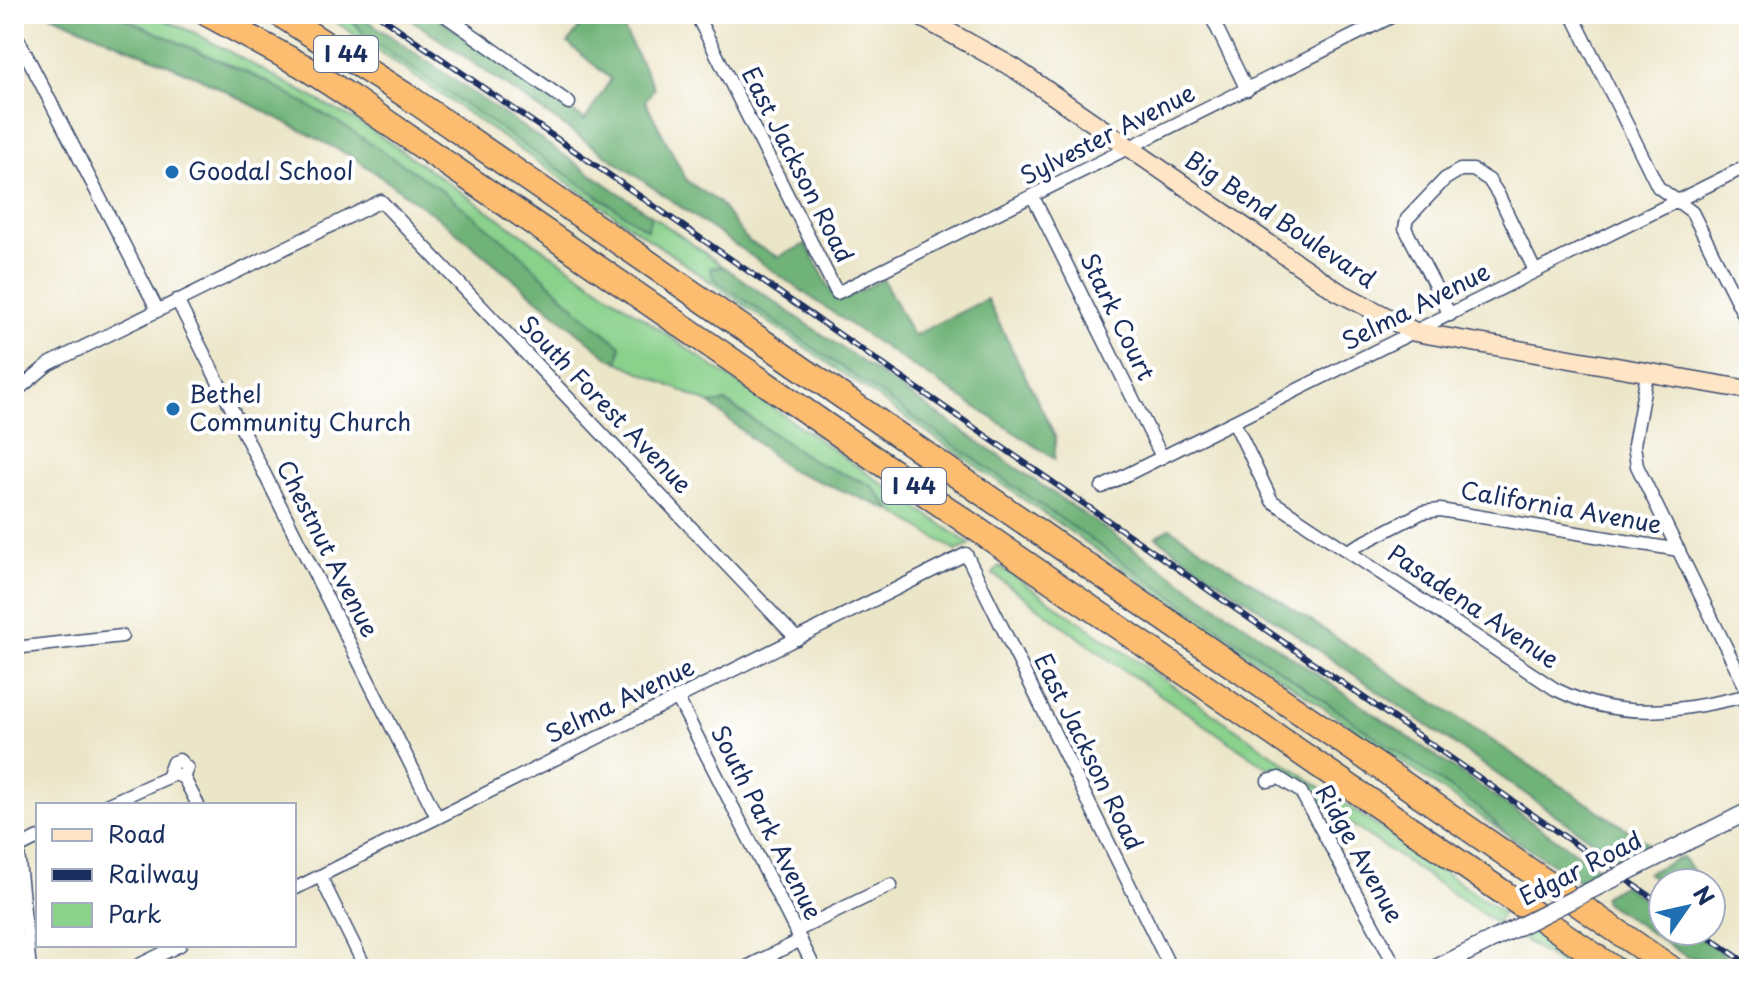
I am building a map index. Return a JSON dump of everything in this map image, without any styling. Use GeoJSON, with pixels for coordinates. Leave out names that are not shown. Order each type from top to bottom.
{"type":"FeatureCollection","features":[{"type":"Feature","properties":{"kind":"highway","name":"I 44"},"geometry":{"type":"LineString","coordinates":[[207,14],[266,44],[352,98],[1614,969]]}},
{"type":"Feature","properties":{"kind":"highway","name":"I 44"},"geometry":{"type":"LineString","coordinates":[[279,14],[421,105],[1672,969]]}},
{"type":"Feature","properties":{"kind":"main road","name":"Big Bend Boulevard"},"geometry":{"type":"LineString","coordinates":[[916,14],[1014,68],[1337,291],[1415,332],[1749,390]]}},
{"type":"Feature","properties":{"kind":"street"},"geometry":{"type":"LineString","coordinates":[[443,14],[569,103]]}},
{"type":"Feature","properties":{"kind":"street","name":"East Jackson Road"},"geometry":{"type":"LineString","coordinates":[[696,14],[837,293]]}},
{"type":"Feature","properties":{"kind":"street"},"geometry":{"type":"LineString","coordinates":[[1210,14],[1247,90]]}},
{"type":"Feature","properties":{"kind":"street","name":"Sylvester Avenue"},"geometry":{"type":"LineString","coordinates":[[837,293],[1397,14]]}},
{"type":"Feature","properties":{"kind":"street"},"geometry":{"type":"LineString","coordinates":[[1572,14],[1658,187],[1692,212],[1749,325]]}},
{"type":"Feature","properties":{"kind":"street"},"geometry":{"type":"LineString","coordinates":[[14,31],[157,309]]}},
{"type":"Feature","properties":{"kind":"street","name":"Selma Avenue"},"geometry":{"type":"LineString","coordinates":[[1102,487],[1749,165]]}},
{"type":"Feature","properties":{"kind":"street"},"geometry":{"type":"LineString","coordinates":[[1450,315],[1405,228],[1407,219],[1453,174],[1473,170],[1489,180],[1535,271]]}},
{"type":"Feature","properties":{"kind":"street","name":"Stark Court"},"geometry":{"type":"LineString","coordinates":[[1033,197],[1162,457]]}},
{"type":"Feature","properties":{"kind":"street","name":"South Forest Avenue"},"geometry":{"type":"LineString","coordinates":[[177,300],[381,201],[797,639]]}},
{"type":"Feature","properties":{"kind":"street"},"geometry":{"type":"LineString","coordinates":[[14,393],[49,364],[177,300]]}},
{"type":"Feature","properties":{"kind":"street","name":"Chestnut Avenue"},"geometry":{"type":"LineString","coordinates":[[177,300],[437,817]]}},
{"type":"Feature","properties":{"kind":"street"},"geometry":{"type":"LineString","coordinates":[[1647,374],[1634,456],[1749,694]]}},
{"type":"Feature","properties":{"kind":"street","name":"Pasadena Avenue"},"geometry":{"type":"LineString","coordinates":[[1234,422],[1272,501],[1555,689],[1580,702],[1610,709],[1657,713],[1749,694]]}},
{"type":"Feature","properties":{"kind":"street","name":"California Avenue"},"geometry":{"type":"LineString","coordinates":[[1349,550],[1423,512],[1440,510],[1679,550]]}},
{"type":"Feature","properties":{"kind":"street","name":"East Jackson Road"},"geometry":{"type":"LineString","coordinates":[[966,554],[1171,969]]}},
{"type":"Feature","properties":{"kind":"street","name":"Selma Avenue"},"geometry":{"type":"LineString","coordinates":[[296,888],[966,554]]}},
{"type":"Feature","properties":{"kind":"street"},"geometry":{"type":"LineString","coordinates":[[14,648],[122,636]]}},
{"type":"Feature","properties":{"kind":"street","name":"South Park Avenue"},"geometry":{"type":"LineString","coordinates":[[677,697],[815,969]]}},
{"type":"Feature","properties":{"kind":"street"},"geometry":{"type":"LineString","coordinates":[[111,803],[175,776],[196,803]]}},
{"type":"Feature","properties":{"kind":"street","name":"Ridge Avenue"},"geometry":{"type":"LineString","coordinates":[[1268,781],[1279,778],[1301,792],[1397,969]]}},
{"type":"Feature","properties":{"kind":"street","name":"Edgar Road"},"geometry":{"type":"LineString","coordinates":[[1434,969],[1749,811]]}},
{"type":"Feature","properties":{"kind":"street"},"geometry":{"type":"LineString","coordinates":[[14,813],[30,969]]}},
{"type":"Feature","properties":{"kind":"street"},"geometry":{"type":"LineString","coordinates":[[16,849],[36,839]]}},
{"type":"Feature","properties":{"kind":"street"},"geometry":{"type":"LineString","coordinates":[[320,876],[366,969]]}},
{"type":"Feature","properties":{"kind":"street"},"geometry":{"type":"LineString","coordinates":[[743,969],[891,885]]}},
{"type":"Feature","properties":{"kind":"street"},"geometry":{"type":"LineString","coordinates":[[131,969],[176,947]]}},
{"type":"Feature","properties":{"kind":"green space"},"geometry":{"type":"Polygon","coordinates":[[[49,14],[115,14],[265,81],[341,124],[439,188],[516,250],[584,316],[621,346],[618,362],[443,221],[353,157],[198,77],[49,14]]]}},
{"type":"Feature","properties":{"kind":"green space"},"geometry":{"type":"Polygon","coordinates":[[[115,14],[150,14],[195,33],[369,128],[971,545],[956,551],[893,511],[871,485],[815,462],[727,402],[710,404],[618,362],[621,346],[341,124],[265,81],[115,14]]]}},
{"type":"Feature","properties":{"kind":"green space"},"geometry":{"type":"Polygon","coordinates":[[[325,14],[348,19],[365,36],[647,229],[651,215],[724,267],[710,268],[714,279],[1480,809],[1509,836],[325,14]]]}},
{"type":"Feature","properties":{"kind":"green space"},"geometry":{"type":"Polygon","coordinates":[[[342,14],[358,14],[651,215],[647,230],[365,36],[356,23],[342,14]]]}},
{"type":"Feature","properties":{"kind":"green space"},"geometry":{"type":"Polygon","coordinates":[[[403,14],[432,14],[585,120],[611,79],[568,43],[589,14],[616,14],[654,88],[645,101],[687,181],[718,202],[748,241],[778,257],[806,244],[836,300],[840,301],[883,279],[913,336],[987,299],[1055,436],[1055,459],[855,328],[403,14]]]}},
{"type":"Feature","properties":{"kind":"green space"},"geometry":{"type":"Polygon","coordinates":[[[724,267],[1606,873],[1584,884],[1509,836],[1480,809],[714,279],[710,268],[724,267]]]}},
{"type":"Feature","properties":{"kind":"green space"},"geometry":{"type":"Polygon","coordinates":[[[726,402],[815,462],[871,485],[893,511],[788,469],[710,404],[726,402]]]}},
{"type":"Feature","properties":{"kind":"green space"},"geometry":{"type":"Polygon","coordinates":[[[1170,528],[1655,848],[1625,863],[1156,537],[1170,528]]]}},
{"type":"Feature","properties":{"kind":"green space"},"geometry":{"type":"Polygon","coordinates":[[[999,566],[1503,913],[1496,923],[1307,794],[1286,772],[1267,767],[1115,664],[993,574],[999,566]]]}},
{"type":"Feature","properties":{"kind":"green space"},"geometry":{"type":"Polygon","coordinates":[[[1682,857],[1690,867],[1660,867],[1682,857]]]}},
{"type":"Feature","properties":{"kind":"green space"},"geometry":{"type":"Polygon","coordinates":[[[1623,885],[1647,902],[1647,930],[1605,902],[1603,896],[1623,885]]]}},
{"type":"Feature","properties":{"kind":"green space"},"geometry":{"type":"Polygon","coordinates":[[[1532,929],[1589,969],[1566,969],[1517,935],[1532,929]]]}},
{"type":"Feature","properties":{"kind":"green space"},"geometry":{"type":"Polygon","coordinates":[[[1672,947],[1713,947],[1745,969],[1716,969],[1701,959],[1687,957],[1672,947]]]}},
{"type":"Feature","properties":{"kind":"railway"},"geometry":{"type":"LineString","coordinates":[[377,14],[1647,894]]}},
{"type":"Feature","properties":{"kind":"railway"},"geometry":{"type":"LineString","coordinates":[[1723,947],[1749,965]]}},
{"type":"Feature","properties":{"kind":"place","name":"Goodal School"},"geometry":{"type":"Point","coordinates":[172,172]}},
{"type":"Feature","properties":{"kind":"place","name":"Bethel Community Church"},"geometry":{"type":"Point","coordinates":[173,409]}}]}
